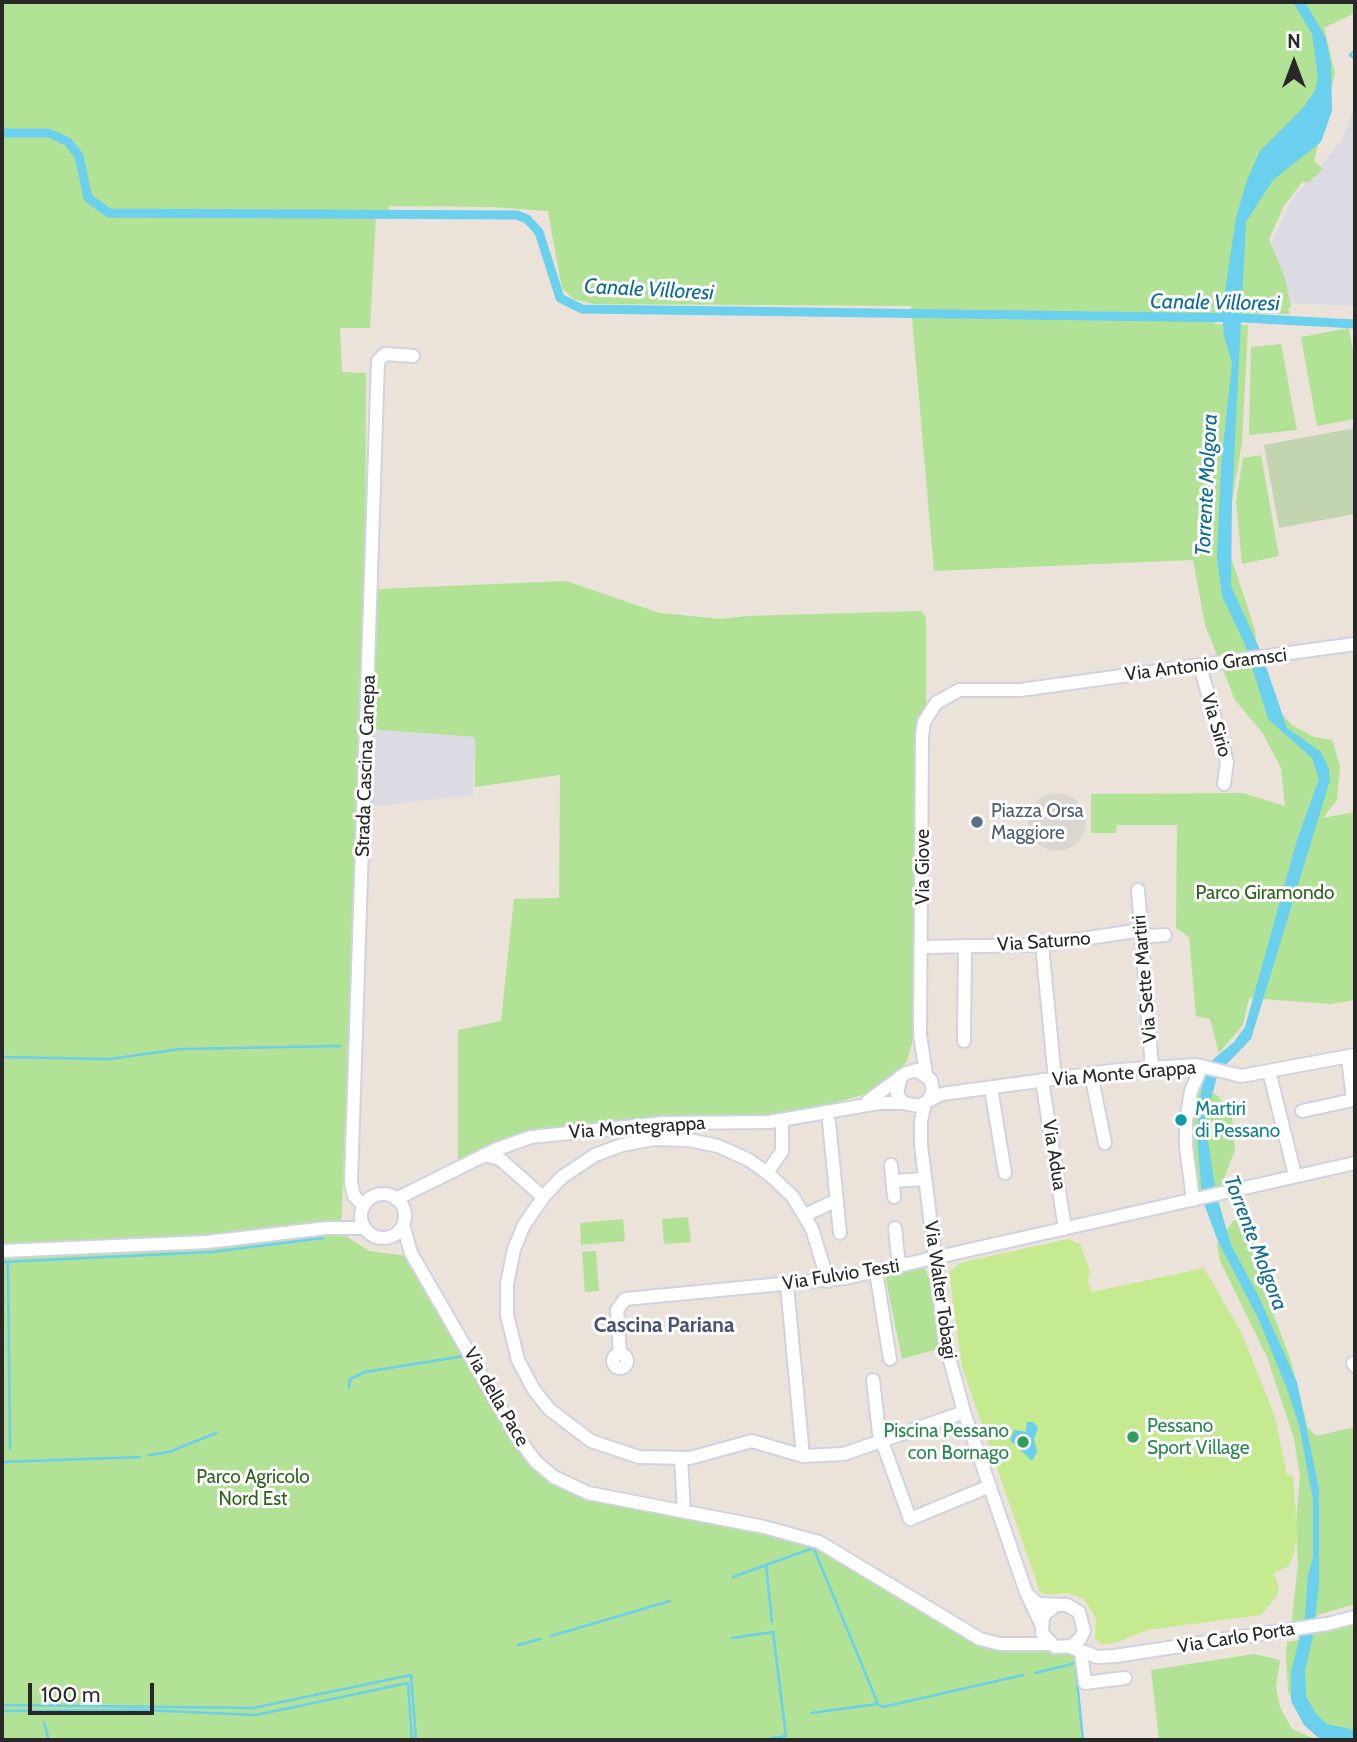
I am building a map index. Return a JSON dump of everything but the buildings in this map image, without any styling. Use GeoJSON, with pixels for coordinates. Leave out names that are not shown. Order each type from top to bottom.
{"type":"FeatureCollection","features":[{"type":"Feature","properties":{"kind":"street","name":"Strada Cascina Canepa"},"geometry":{"type":"LineString","coordinates":[[363,1209],[354,1195],[351,1182],[378,361],[385,354],[413,356]]}},
{"type":"Feature","properties":{"kind":"street","name":"Via Antonio Gramsci"},"geometry":{"type":"LineString","coordinates":[[936,704],[959,690],[1020,690],[1355,645]]}},
{"type":"Feature","properties":{"kind":"street","name":"Via Sirio"},"geometry":{"type":"LineString","coordinates":[[1200,666],[1227,762],[1224,784]]}},
{"type":"Feature","properties":{"kind":"street","name":"Via Giove"},"geometry":{"type":"LineString","coordinates":[[928,1076],[920,1035],[922,731],[927,716],[936,704]]}},
{"type":"Feature","properties":{"kind":"street","name":"Via Sette Martiri"},"geometry":{"type":"LineString","coordinates":[[1138,890],[1139,932],[1152,1068]]}},
{"type":"Feature","properties":{"kind":"street","name":"Via Saturno"},"geometry":{"type":"LineString","coordinates":[[922,947],[1042,945],[1139,932],[1151,936],[1165,935]]}},
{"type":"Feature","properties":{"kind":"street","name":"Via Adua"},"geometry":{"type":"LineString","coordinates":[[1042,945],[1048,1079],[1065,1229]]}},
{"type":"Feature","properties":{"kind":"street"},"geometry":{"type":"LineString","coordinates":[[964,1041],[965,946]]}},
{"type":"Feature","properties":{"kind":"street","name":"Via Giove"},"geometry":{"type":"LineString","coordinates":[[903,1074],[914,1057],[920,1035]]}},
{"type":"Feature","properties":{"kind":"street","name":"Via Monte Grappa"},"geometry":{"type":"LineString","coordinates":[[927,1102],[942,1094],[1091,1074],[1202,1066],[1241,1076],[1352,1056],[1353,1100],[1302,1111]]}},
{"type":"Feature","properties":{"kind":"street"},"geometry":{"type":"LineString","coordinates":[[1196,1199],[1186,1146],[1186,1121],[1191,1091],[1202,1066]]}},
{"type":"Feature","properties":{"kind":"street"},"geometry":{"type":"LineString","coordinates":[[917,1070],[928,1076],[933,1091],[927,1102],[906,1104],[897,1093],[903,1074],[917,1070]]}},
{"type":"Feature","properties":{"kind":"street"},"geometry":{"type":"LineString","coordinates":[[1269,1071],[1295,1175]]}},
{"type":"Feature","properties":{"kind":"street","name":"Via Montegrappa"},"geometry":{"type":"LineString","coordinates":[[855,1107],[885,1091],[903,1074]]}},
{"type":"Feature","properties":{"kind":"street"},"geometry":{"type":"LineString","coordinates":[[1091,1074],[1105,1143]]}},
{"type":"Feature","properties":{"kind":"street","name":"Via Monte Grappa"},"geometry":{"type":"LineString","coordinates":[[928,1076],[986,1089]]}},
{"type":"Feature","properties":{"kind":"street"},"geometry":{"type":"LineString","coordinates":[[986,1089],[1005,1173]]}},
{"type":"Feature","properties":{"kind":"street","name":"Via Montegrappa"},"geometry":{"type":"LineString","coordinates":[[396,1199],[484,1155],[526,1138],[663,1123],[737,1124],[782,1121],[887,1102],[906,1104]]}},
{"type":"Feature","properties":{"kind":"street","name":"Via Walter Tobagi"},"geometry":{"type":"LineString","coordinates":[[927,1102],[920,1121],[921,1145],[946,1346],[964,1412],[1026,1592],[1041,1625]]}},
{"type":"Feature","properties":{"kind":"street","name":"Via Walter Tobagi"},"geometry":{"type":"LineString","coordinates":[[906,1104],[921,1145]]}},
{"type":"Feature","properties":{"kind":"street"},"geometry":{"type":"LineString","coordinates":[[767,1173],[782,1151],[782,1121]]}},
{"type":"Feature","properties":{"kind":"street"},"geometry":{"type":"LineString","coordinates":[[829,1122],[840,1233]]}},
{"type":"Feature","properties":{"kind":"street"},"geometry":{"type":"LineString","coordinates":[[828,1281],[821,1249],[805,1215],[787,1191],[767,1173],[737,1154],[713,1145],[681,1139],[646,1139],[622,1144],[587,1159],[562,1177],[543,1197],[519,1235],[507,1284],[510,1334],[526,1376],[552,1412],[592,1441],[639,1457],[681,1459],[706,1455],[752,1441],[803,1456],[844,1454],[964,1412]]}},
{"type":"Feature","properties":{"kind":"street"},"geometry":{"type":"LineString","coordinates":[[484,1155],[500,1159],[543,1197]]}},
{"type":"Feature","properties":{"kind":"street","name":"Via Fulvio Testi"},"geometry":{"type":"LineString","coordinates":[[620,1354],[617,1307],[625,1299],[828,1281],[1355,1163]]}},
{"type":"Feature","properties":{"kind":"street"},"geometry":{"type":"LineString","coordinates":[[891,1165],[894,1197]]}},
{"type":"Feature","properties":{"kind":"street"},"geometry":{"type":"LineString","coordinates":[[893,1181],[925,1180]]}},
{"type":"Feature","properties":{"kind":"street","name":"Via Montegrappa"},"geometry":{"type":"LineString","coordinates":[[404,1220],[428,1185]]}},
{"type":"Feature","properties":{"kind":"street"},"geometry":{"type":"LineString","coordinates":[[2,1251],[206,1242],[327,1228],[365,1228],[380,1237],[395,1234],[404,1220],[396,1199],[378,1195],[363,1209],[327,1228]]}},
{"type":"Feature","properties":{"kind":"street"},"geometry":{"type":"LineString","coordinates":[[805,1215],[837,1200]]}},
{"type":"Feature","properties":{"kind":"street"},"geometry":{"type":"LineString","coordinates":[[363,1209],[365,1228]]}},
{"type":"Feature","properties":{"kind":"street","name":"Via della Pace"},"geometry":{"type":"LineString","coordinates":[[404,1220],[408,1245],[518,1438],[542,1468],[561,1482],[588,1493],[764,1527],[822,1543],[975,1637],[1007,1644],[1051,1644]]}},
{"type":"Feature","properties":{"kind":"street"},"geometry":{"type":"LineString","coordinates":[[895,1228],[899,1266]]}},
{"type":"Feature","properties":{"kind":"street","name":"Via della Pace"},"geometry":{"type":"LineString","coordinates":[[380,1237],[401,1249],[420,1267]]}},
{"type":"Feature","properties":{"kind":"street"},"geometry":{"type":"LineString","coordinates":[[876,1272],[890,1359]]}},
{"type":"Feature","properties":{"kind":"street"},"geometry":{"type":"LineString","coordinates":[[787,1285],[803,1456]]}},
{"type":"Feature","properties":{"kind":"street"},"geometry":{"type":"LineString","coordinates":[[873,1380],[882,1441],[910,1519],[990,1486]]}},
{"type":"Feature","properties":{"kind":"street"},"geometry":{"type":"LineString","coordinates":[[681,1459],[684,1512]]}},
{"type":"Feature","properties":{"kind":"street"},"geometry":{"type":"LineString","coordinates":[[1026,1592],[1036,1604],[1068,1605],[1078,1611],[1084,1625],[1075,1649],[1085,1683],[1125,1678]]}},
{"type":"Feature","properties":{"kind":"street"},"geometry":{"type":"LineString","coordinates":[[1007,1644],[1027,1640],[1041,1625],[1046,1613],[1055,1606]]}},
{"type":"Feature","properties":{"kind":"street","name":"Via Carlo Porta"},"geometry":{"type":"LineString","coordinates":[[1075,1649],[1098,1657],[1115,1656],[1327,1624],[1355,1617]]}},
{"type":"Feature","properties":{"kind":"street"},"geometry":{"type":"LineString","coordinates":[[1041,1625],[1051,1644],[1075,1649]]}},
{"type":"Feature","properties":{"kind":"street"},"geometry":{"type":"LineString","coordinates":[[1081,1637],[1097,1653],[1115,1656]]}},
{"type":"Feature","properties":{"kind":"shaded area"},"geometry":{"type":"Polygon","coordinates":[[[1355,105],[1355,306],[1290,303],[1269,248],[1291,201],[1342,140],[1355,105]]]}},
{"type":"Feature","properties":{"kind":"shaded area"},"geometry":{"type":"Polygon","coordinates":[[[370,729],[475,737],[473,795],[368,807],[370,729]]]}},
{"type":"Feature","properties":{"kind":"shaded area"},"geometry":{"type":"Polygon","coordinates":[[[1051,793],[1063,793],[1078,801],[1086,816],[1086,828],[1078,843],[1063,851],[1051,851],[1036,843],[1028,828],[1028,816],[1036,801],[1051,793]]]}},
{"type":"Feature","properties":{"kind":"green space","name":"Parco Agricolo Nord Est"},"geometry":{"type":"Polygon","coordinates":[[[2,2],[1355,2],[1355,13],[1324,28],[1335,73],[1314,161],[1323,169],[1308,183],[1302,182],[1284,206],[1269,239],[1285,278],[1290,314],[1214,313],[1215,324],[1248,325],[1242,443],[1228,525],[1228,548],[1255,630],[1258,673],[1276,708],[1292,725],[1314,737],[1332,740],[1340,766],[1337,800],[1323,818],[1355,812],[1355,1000],[1330,1004],[1249,998],[1243,1025],[1219,1053],[1210,1019],[1196,1016],[1189,937],[1176,928],[1177,825],[1117,825],[1116,833],[1091,833],[1091,794],[1243,793],[1285,806],[1281,768],[1262,732],[1235,700],[1205,625],[1193,560],[934,571],[911,306],[594,304],[574,299],[562,289],[548,211],[492,207],[389,206],[388,214],[376,214],[370,328],[340,328],[342,372],[366,373],[365,577],[341,1233],[369,1251],[407,1256],[427,1283],[524,1456],[556,1485],[585,1497],[694,1517],[815,1547],[923,1608],[961,1633],[1046,1647],[1059,1654],[1079,1654],[1089,1661],[1076,1664],[1083,1740],[2,1740],[2,2]]]}},
{"type":"Feature","properties":{"kind":"green space"},"geometry":{"type":"Polygon","coordinates":[[[1349,328],[1355,362],[1355,419],[1317,426],[1301,337],[1349,328]]]}},
{"type":"Feature","properties":{"kind":"green space"},"geometry":{"type":"Polygon","coordinates":[[[1281,344],[1297,430],[1249,435],[1251,347],[1281,344]]]}},
{"type":"Feature","properties":{"kind":"green space"},"geometry":{"type":"Polygon","coordinates":[[[1355,428],[1355,514],[1279,528],[1264,445],[1355,428]]]}},
{"type":"Feature","properties":{"kind":"green space"},"geometry":{"type":"Polygon","coordinates":[[[1261,455],[1279,556],[1242,564],[1236,501],[1243,458],[1261,455]]]}},
{"type":"Feature","properties":{"kind":"green space"},"geometry":{"type":"Polygon","coordinates":[[[566,581],[660,613],[721,619],[921,611],[926,618],[926,703],[918,723],[913,1039],[907,1061],[885,1085],[862,1095],[814,1109],[733,1119],[669,1117],[520,1134],[458,1160],[458,1030],[501,1021],[514,899],[559,898],[560,775],[475,787],[475,737],[370,729],[376,589],[566,581]]]}},
{"type":"Feature","properties":{"kind":"green space"},"geometry":{"type":"Polygon","coordinates":[[[1203,1086],[1219,1097],[1232,1116],[1235,1150],[1221,1186],[1199,1191],[1191,1128],[1196,1094],[1203,1086]]]}},
{"type":"Feature","properties":{"kind":"green space"},"geometry":{"type":"Polygon","coordinates":[[[688,1217],[691,1242],[664,1244],[662,1219],[688,1217]]]}},
{"type":"Feature","properties":{"kind":"green space"},"geometry":{"type":"Polygon","coordinates":[[[623,1219],[625,1241],[581,1245],[580,1223],[623,1219]]]}},
{"type":"Feature","properties":{"kind":"green space"},"geometry":{"type":"Polygon","coordinates":[[[1234,1220],[1241,1222],[1256,1245],[1252,1258],[1290,1358],[1308,1428],[1316,1436],[1355,1427],[1355,1604],[1321,1614],[1304,1623],[1294,1623],[1292,1618],[1298,1565],[1296,1524],[1300,1476],[1294,1439],[1267,1357],[1220,1261],[1217,1244],[1234,1220]]]}},
{"type":"Feature","properties":{"kind":"green space","name":"Pessano Sport Village"},"geometry":{"type":"Polygon","coordinates":[[[1068,1239],[1080,1244],[1090,1271],[1088,1281],[1092,1292],[1204,1268],[1241,1332],[1275,1417],[1287,1475],[1293,1477],[1297,1535],[1294,1553],[1289,1566],[1274,1573],[1279,1589],[1261,1615],[1147,1630],[1115,1643],[1102,1644],[1095,1639],[1096,1618],[1084,1599],[1068,1593],[1047,1595],[1040,1592],[962,1367],[949,1272],[960,1263],[1068,1239]]]}},
{"type":"Feature","properties":{"kind":"green space"},"geometry":{"type":"Polygon","coordinates":[[[596,1251],[599,1291],[585,1292],[582,1252],[596,1251]]]}},
{"type":"Feature","properties":{"kind":"green space"},"geometry":{"type":"Polygon","coordinates":[[[925,1268],[931,1284],[942,1348],[902,1359],[885,1275],[925,1268]]]}},
{"type":"Feature","properties":{"kind":"green space"},"geometry":{"type":"Polygon","coordinates":[[[1355,1621],[1355,1740],[1304,1725],[1288,1691],[1286,1656],[1287,1642],[1311,1638],[1313,1633],[1355,1621]]]}},
{"type":"Feature","properties":{"kind":"green space"},"geometry":{"type":"Polygon","coordinates":[[[1254,1654],[1280,1660],[1276,1687],[1280,1707],[1292,1729],[1317,1740],[1159,1740],[1151,1670],[1254,1654]]]}},
{"type":"Feature","properties":{"kind":"water","name":"Torrente Molgora"},"geometry":{"type":"Polygon","coordinates":[[[1293,2],[1305,2],[1326,38],[1331,64],[1332,111],[1321,142],[1273,180],[1246,222],[1232,500],[1231,586],[1261,652],[1287,728],[1321,752],[1329,769],[1330,780],[1251,1039],[1218,1073],[1205,1122],[1216,1193],[1231,1245],[1258,1295],[1297,1382],[1319,1489],[1319,1584],[1313,1637],[1305,1670],[1306,1696],[1316,1714],[1327,1724],[1355,1730],[1355,1740],[1321,1740],[1304,1725],[1291,1701],[1291,1672],[1305,1616],[1308,1575],[1313,1557],[1313,1500],[1299,1425],[1287,1389],[1259,1320],[1217,1239],[1202,1198],[1197,1133],[1203,1075],[1210,1062],[1234,1042],[1245,1027],[1297,840],[1319,779],[1312,758],[1268,719],[1245,644],[1222,596],[1217,558],[1221,465],[1232,363],[1224,336],[1222,311],[1236,218],[1247,180],[1260,151],[1304,107],[1315,90],[1318,77],[1312,34],[1293,2]]]}},
{"type":"Feature","properties":{"kind":"water","name":"Piscina Pessano con Bornago"},"geometry":{"type":"Polygon","coordinates":[[[1027,1422],[1033,1422],[1038,1428],[1034,1439],[1037,1452],[1032,1461],[1010,1440],[1014,1430],[1026,1432],[1027,1422]]]}},
{"type":"Feature","properties":{"kind":"waterway"},"geometry":{"type":"LineString","coordinates":[[1355,50],[1350,55],[1355,59]]}},
{"type":"Feature","properties":{"kind":"waterway","name":"Canale Villoresi"},"geometry":{"type":"LineString","coordinates":[[2,133],[49,133],[68,142],[79,156],[88,198],[109,213],[517,215],[527,219],[539,232],[560,298],[582,309],[1244,318],[1355,324]]}},
{"type":"Feature","properties":{"kind":"waterway"},"geometry":{"type":"LineString","coordinates":[[2,1057],[110,1059],[180,1049],[340,1046]]}},
{"type":"Feature","properties":{"kind":"waterway"},"geometry":{"type":"LineString","coordinates":[[2,1262],[212,1252],[323,1238]]}},
{"type":"Feature","properties":{"kind":"waterway"},"geometry":{"type":"LineString","coordinates":[[8,1262],[10,1449]]}},
{"type":"Feature","properties":{"kind":"waterway"},"geometry":{"type":"LineString","coordinates":[[349,1388],[350,1379],[365,1372],[464,1356]]}},
{"type":"Feature","properties":{"kind":"waterway"},"geometry":{"type":"LineString","coordinates":[[149,1455],[169,1452],[216,1433]]}},
{"type":"Feature","properties":{"kind":"waterway"},"geometry":{"type":"LineString","coordinates":[[2,1462],[140,1457]]}},
{"type":"Feature","properties":{"kind":"waterway"},"geometry":{"type":"LineString","coordinates":[[733,1577],[813,1548]]}},
{"type":"Feature","properties":{"kind":"waterway"},"geometry":{"type":"LineString","coordinates":[[814,1549],[878,1704],[883,1707],[1023,1675]]}},
{"type":"Feature","properties":{"kind":"waterway"},"geometry":{"type":"LineString","coordinates":[[766,1565],[772,1622]]}},
{"type":"Feature","properties":{"kind":"waterway"},"geometry":{"type":"LineString","coordinates":[[551,1636],[670,1601]]}},
{"type":"Feature","properties":{"kind":"waterway"},"geometry":{"type":"LineString","coordinates":[[732,1638],[773,1632],[786,1736],[761,1740]]}},
{"type":"Feature","properties":{"kind":"waterway"},"geometry":{"type":"LineString","coordinates":[[518,1645],[540,1639]]}},
{"type":"Feature","properties":{"kind":"waterway"},"geometry":{"type":"LineString","coordinates":[[1035,1673],[1076,1663]]}},
{"type":"Feature","properties":{"kind":"waterway"},"geometry":{"type":"LineString","coordinates":[[1076,1670],[1083,1740]]}},
{"type":"Feature","properties":{"kind":"waterway"},"geometry":{"type":"LineString","coordinates":[[2,1705],[253,1708],[411,1675],[416,1740]]}},
{"type":"Feature","properties":{"kind":"waterway"},"geometry":{"type":"LineString","coordinates":[[2,1711],[142,1710],[256,1715],[408,1683],[412,1740]]}},
{"type":"Feature","properties":{"kind":"waterway"},"geometry":{"type":"LineString","coordinates":[[811,1713],[878,1704]]}},
{"type":"Feature","properties":{"kind":"waterway"},"geometry":{"type":"LineString","coordinates":[[44,1723],[49,1740]]}},
{"type":"Feature","properties":{"kind":"place","name":"Piazza Orsa Maggiore"},"geometry":{"type":"Point","coordinates":[977,822]}},
{"type":"Feature","properties":{"kind":"place","name":"Martiri di Pessano"},"geometry":{"type":"Point","coordinates":[1181,1120]}},
{"type":"Feature","properties":{"kind":"place","name":"Pessano Sport Village"},"geometry":{"type":"Point","coordinates":[1133,1437]}},
{"type":"Feature","properties":{"kind":"place","name":"Piscina Pessano con Bornago"},"geometry":{"type":"Point","coordinates":[1023,1442]}},
{"type":"Feature","properties":{"kind":"district","name":"Cascina Pariana"},"geometry":{"type":"Point","coordinates":[664,1326]}},
{"type":"Feature","properties":{"kind":"park label","name":"Parco Giramondo"},"geometry":{"type":"Point","coordinates":[1265,893]}}]}
